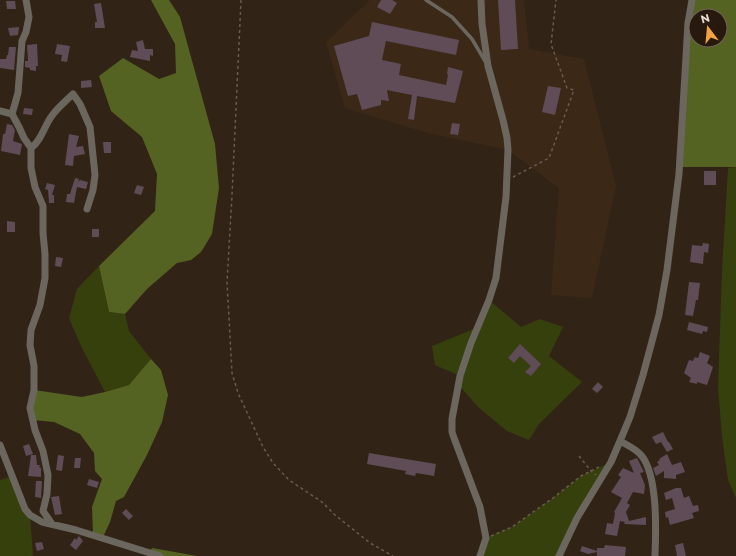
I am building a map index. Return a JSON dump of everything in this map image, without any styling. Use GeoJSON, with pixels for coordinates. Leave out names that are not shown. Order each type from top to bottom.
{"type":"FeatureCollection","features":[{"type":"Feature","properties":{"kind":"street"},"geometry":{"type":"LineString","coordinates":[[26,0],[28,17],[26,32],[22,41],[18,93],[12,114],[24,138],[31,148],[31,168],[35,187],[43,206],[45,278],[40,305],[31,330],[30,345],[34,366],[34,390],[30,408],[35,430],[43,451],[48,475],[47,494],[42,511],[52,524]]}},
{"type":"Feature","properties":{"kind":"street"},"geometry":{"type":"LineString","coordinates":[[480,556],[486,538],[480,507],[452,432],[452,419],[460,376],[470,343],[489,300],[496,278],[504,220],[507,180],[507,138],[488,66],[482,24],[481,0]]}},
{"type":"Feature","properties":{"kind":"street"},"geometry":{"type":"LineString","coordinates":[[559,556],[577,518],[611,462],[630,417],[659,315],[667,270],[679,174],[688,23],[692,0]]}},
{"type":"Feature","properties":{"kind":"street"},"geometry":{"type":"LineString","coordinates":[[31,148],[37,143],[42,130],[52,115],[73,94],[80,104],[90,127],[95,175],[93,190],[87,209]]}},
{"type":"Feature","properties":{"kind":"street"},"geometry":{"type":"LineString","coordinates":[[0,111],[12,114]]}},
{"type":"Feature","properties":{"kind":"street"},"geometry":{"type":"LineString","coordinates":[[620,441],[641,455],[649,471],[654,499],[655,556]]}},
{"type":"Feature","properties":{"kind":"street"},"geometry":{"type":"LineString","coordinates":[[0,445],[4,451],[25,509],[30,515],[42,522],[160,556]]}},
{"type":"Feature","properties":{"kind":"lane"},"geometry":{"type":"LineString","coordinates":[[426,0],[452,17],[472,39],[488,66]]}},
{"type":"Feature","properties":{"kind":"path"},"geometry":{"type":"LineString","coordinates":[[240,0],[233,187],[227,282],[232,373],[238,393],[263,447],[273,463],[289,480],[322,502],[335,515],[370,543],[394,556]]}},
{"type":"Feature","properties":{"kind":"path"},"geometry":{"type":"LineString","coordinates":[[507,180],[549,158],[574,90],[567,88],[551,44],[556,0]]}},
{"type":"Feature","properties":{"kind":"path"},"geometry":{"type":"LineString","coordinates":[[579,456],[590,471],[601,478]]}},
{"type":"Feature","properties":{"kind":"path"},"geometry":{"type":"LineString","coordinates":[[486,538],[512,527],[581,476],[611,462]]}},
{"type":"Feature","properties":{"kind":"shaded area"},"geometry":{"type":"Polygon","coordinates":[[[370,0],[524,0],[529,49],[584,59],[616,186],[592,298],[551,295],[559,188],[508,150],[428,133],[345,108],[326,42],[370,0]]]}},
{"type":"Feature","properties":{"kind":"green space"},"geometry":{"type":"Polygon","coordinates":[[[151,0],[169,0],[180,17],[215,144],[219,188],[212,234],[201,252],[191,260],[177,263],[147,289],[125,314],[109,312],[99,266],[155,211],[157,174],[142,137],[111,111],[99,76],[123,58],[159,79],[176,73],[175,44],[151,0]]]}},
{"type":"Feature","properties":{"kind":"green space"},"geometry":{"type":"Polygon","coordinates":[[[692,0],[736,0],[736,167],[680,167],[689,48],[728,48],[728,8],[691,8],[692,0]]]}},
{"type":"Feature","properties":{"kind":"green space"},"geometry":{"type":"Polygon","coordinates":[[[736,167],[736,498],[728,480],[722,436],[718,388],[722,271],[728,168],[736,167]]]}},
{"type":"Feature","properties":{"kind":"green space"},"geometry":{"type":"Polygon","coordinates":[[[99,266],[109,312],[125,314],[129,331],[151,359],[130,385],[105,392],[81,346],[69,318],[77,289],[99,266]]]}},
{"type":"Feature","properties":{"kind":"green space"},"geometry":{"type":"Polygon","coordinates":[[[489,300],[521,327],[540,319],[563,327],[549,356],[582,382],[539,424],[529,440],[507,431],[478,407],[458,384],[460,376],[435,365],[432,346],[476,328],[489,300]]]}},
{"type":"Feature","properties":{"kind":"green space"},"geometry":{"type":"Polygon","coordinates":[[[151,359],[161,370],[168,395],[162,422],[147,455],[124,497],[116,501],[110,522],[103,537],[93,534],[92,507],[102,479],[95,471],[94,453],[80,434],[54,422],[33,420],[34,390],[82,397],[105,392],[129,385],[151,359]]]}},
{"type":"Feature","properties":{"kind":"green space"},"geometry":{"type":"Polygon","coordinates":[[[611,462],[559,556],[480,556],[486,538],[512,527],[581,476],[611,462]]]}},
{"type":"Feature","properties":{"kind":"green space"},"geometry":{"type":"Polygon","coordinates":[[[13,476],[30,515],[33,555],[31,556],[0,556],[0,480],[13,476]]]}},
{"type":"Feature","properties":{"kind":"green space"},"geometry":{"type":"Polygon","coordinates":[[[152,548],[197,556],[147,556],[152,548]]]}},
{"type":"Feature","properties":{"kind":"building"},"geometry":{"type":"Polygon","coordinates":[[[381,0],[392,0],[397,3],[390,14],[377,7],[381,0]]]}},
{"type":"Feature","properties":{"kind":"building"},"geometry":{"type":"Polygon","coordinates":[[[498,0],[515,0],[518,49],[501,50],[498,0]]]}},
{"type":"Feature","properties":{"kind":"building"},"geometry":{"type":"Polygon","coordinates":[[[6,1],[15,1],[16,9],[7,9],[6,1]]]}},
{"type":"Feature","properties":{"kind":"building"},"geometry":{"type":"Polygon","coordinates":[[[101,3],[105,28],[95,28],[95,22],[97,22],[94,4],[101,3]]]}},
{"type":"Feature","properties":{"kind":"building"},"geometry":{"type":"Polygon","coordinates":[[[372,22],[459,40],[456,55],[386,41],[382,60],[401,64],[399,75],[446,85],[448,67],[463,71],[455,103],[417,96],[414,120],[408,119],[412,95],[387,90],[389,101],[381,100],[381,105],[362,110],[357,94],[348,96],[334,46],[369,36],[372,22]]]}},
{"type":"Feature","properties":{"kind":"building"},"geometry":{"type":"Polygon","coordinates":[[[19,27],[18,35],[10,36],[8,28],[19,27]]]}},
{"type":"Feature","properties":{"kind":"building"},"geometry":{"type":"Polygon","coordinates":[[[143,40],[145,49],[153,49],[153,56],[150,55],[150,61],[130,57],[132,50],[138,51],[136,42],[143,40]]]}},
{"type":"Feature","properties":{"kind":"building"},"geometry":{"type":"Polygon","coordinates":[[[37,44],[38,66],[36,66],[36,71],[25,67],[25,61],[28,61],[27,45],[37,44]]]}},
{"type":"Feature","properties":{"kind":"building"},"geometry":{"type":"Polygon","coordinates":[[[57,44],[70,46],[67,62],[61,61],[62,55],[55,54],[57,44]]]}},
{"type":"Feature","properties":{"kind":"building"},"geometry":{"type":"Polygon","coordinates":[[[9,47],[16,47],[14,70],[0,68],[0,59],[6,59],[9,47]]]}},
{"type":"Feature","properties":{"kind":"building"},"geometry":{"type":"Polygon","coordinates":[[[91,80],[92,87],[81,88],[81,81],[91,80]]]}},
{"type":"Feature","properties":{"kind":"building"},"geometry":{"type":"Polygon","coordinates":[[[548,86],[561,88],[555,115],[542,112],[548,86]]]}},
{"type":"Feature","properties":{"kind":"building"},"geometry":{"type":"Polygon","coordinates":[[[24,108],[33,109],[32,115],[23,114],[24,108]]]}},
{"type":"Feature","properties":{"kind":"building"},"geometry":{"type":"Polygon","coordinates":[[[452,123],[460,124],[458,135],[450,134],[452,123]]]}},
{"type":"Feature","properties":{"kind":"building"},"geometry":{"type":"Polygon","coordinates":[[[7,124],[12,125],[15,130],[13,141],[22,144],[20,155],[1,151],[3,134],[5,134],[7,124]]]}},
{"type":"Feature","properties":{"kind":"building"},"geometry":{"type":"Polygon","coordinates":[[[69,134],[79,136],[76,147],[83,146],[85,154],[74,156],[73,166],[65,165],[69,134]]]}},
{"type":"Feature","properties":{"kind":"building"},"geometry":{"type":"Polygon","coordinates":[[[103,142],[111,142],[111,153],[104,153],[103,142]]]}},
{"type":"Feature","properties":{"kind":"building"},"geometry":{"type":"Polygon","coordinates":[[[704,171],[716,171],[716,185],[704,185],[704,171]]]}},
{"type":"Feature","properties":{"kind":"building"},"geometry":{"type":"Polygon","coordinates":[[[75,178],[79,179],[78,182],[80,180],[88,182],[86,189],[77,187],[74,203],[66,202],[67,194],[70,194],[75,178]]]}},
{"type":"Feature","properties":{"kind":"building"},"geometry":{"type":"Polygon","coordinates":[[[47,183],[55,185],[52,195],[54,195],[54,203],[49,203],[48,190],[45,189],[47,183]]]}},
{"type":"Feature","properties":{"kind":"building"},"geometry":{"type":"Polygon","coordinates":[[[137,185],[144,187],[141,195],[134,193],[137,185]]]}},
{"type":"Feature","properties":{"kind":"building"},"geometry":{"type":"Polygon","coordinates":[[[7,221],[15,222],[15,232],[7,232],[7,221]]]}},
{"type":"Feature","properties":{"kind":"building"},"geometry":{"type":"Polygon","coordinates":[[[92,229],[99,229],[99,237],[92,237],[92,229]]]}},
{"type":"Feature","properties":{"kind":"building"},"geometry":{"type":"Polygon","coordinates":[[[703,243],[709,244],[708,253],[704,252],[703,264],[690,262],[692,245],[702,246],[703,243]]]}},
{"type":"Feature","properties":{"kind":"building"},"geometry":{"type":"Polygon","coordinates":[[[56,257],[63,258],[61,267],[55,266],[56,257]]]}},
{"type":"Feature","properties":{"kind":"building"},"geometry":{"type":"Polygon","coordinates":[[[689,282],[700,283],[698,300],[696,300],[693,316],[685,315],[689,282]]]}},
{"type":"Feature","properties":{"kind":"building"},"geometry":{"type":"Polygon","coordinates":[[[689,322],[708,327],[707,332],[703,331],[702,334],[687,330],[689,322]]]}},
{"type":"Feature","properties":{"kind":"building"},"geometry":{"type":"Polygon","coordinates":[[[520,344],[541,364],[531,376],[525,372],[531,366],[520,356],[514,363],[508,358],[520,344]]]}},
{"type":"Feature","properties":{"kind":"building"},"geometry":{"type":"Polygon","coordinates":[[[700,352],[710,356],[707,363],[713,367],[707,385],[697,382],[697,384],[689,382],[691,378],[684,373],[689,360],[693,361],[695,357],[698,358],[700,352]]]}},
{"type":"Feature","properties":{"kind":"building"},"geometry":{"type":"Polygon","coordinates":[[[598,382],[603,387],[597,393],[592,389],[598,382]]]}},
{"type":"Feature","properties":{"kind":"building"},"geometry":{"type":"Polygon","coordinates":[[[663,432],[673,449],[667,452],[661,442],[656,444],[652,437],[663,432]]]}},
{"type":"Feature","properties":{"kind":"building"},"geometry":{"type":"Polygon","coordinates":[[[29,444],[33,454],[26,456],[23,446],[29,444]]]}},
{"type":"Feature","properties":{"kind":"building"},"geometry":{"type":"Polygon","coordinates":[[[369,453],[436,464],[434,476],[416,473],[415,476],[405,474],[406,471],[367,464],[369,453]]]}},
{"type":"Feature","properties":{"kind":"building"},"geometry":{"type":"Polygon","coordinates":[[[667,454],[672,465],[681,462],[685,472],[676,475],[676,479],[664,478],[664,471],[656,476],[653,468],[659,465],[657,462],[660,460],[659,459],[667,454]]]}},
{"type":"Feature","properties":{"kind":"building"},"geometry":{"type":"Polygon","coordinates":[[[31,455],[36,455],[37,465],[40,465],[39,467],[41,468],[41,477],[28,476],[31,455]]]}},
{"type":"Feature","properties":{"kind":"building"},"geometry":{"type":"Polygon","coordinates":[[[58,455],[64,456],[62,471],[56,470],[58,455]]]}},
{"type":"Feature","properties":{"kind":"building"},"geometry":{"type":"Polygon","coordinates":[[[75,458],[81,458],[80,468],[74,468],[75,458]]]}},
{"type":"Feature","properties":{"kind":"building"},"geometry":{"type":"Polygon","coordinates":[[[637,458],[644,472],[640,473],[645,485],[644,494],[633,492],[627,503],[630,505],[626,512],[629,521],[646,517],[646,525],[624,524],[625,522],[620,521],[617,536],[605,534],[607,523],[613,524],[614,512],[622,498],[611,492],[621,477],[618,475],[623,468],[634,473],[629,461],[637,458]]]}},
{"type":"Feature","properties":{"kind":"building"},"geometry":{"type":"Polygon","coordinates":[[[89,479],[99,482],[97,488],[87,485],[89,479]]]}},
{"type":"Feature","properties":{"kind":"building"},"geometry":{"type":"Polygon","coordinates":[[[36,481],[42,481],[41,498],[35,497],[36,481]]]}},
{"type":"Feature","properties":{"kind":"building"},"geometry":{"type":"Polygon","coordinates":[[[676,488],[681,488],[684,498],[689,496],[693,506],[698,505],[699,511],[692,513],[694,518],[670,525],[668,517],[666,518],[665,512],[675,509],[672,498],[666,500],[664,493],[676,488]]]}},
{"type":"Feature","properties":{"kind":"building"},"geometry":{"type":"Polygon","coordinates":[[[59,496],[62,514],[55,515],[51,497],[59,496]]]}},
{"type":"Feature","properties":{"kind":"building"},"geometry":{"type":"Polygon","coordinates":[[[126,509],[133,516],[129,520],[122,513],[126,509]]]}},
{"type":"Feature","properties":{"kind":"building"},"geometry":{"type":"Polygon","coordinates":[[[79,536],[83,541],[76,550],[70,545],[75,538],[76,540],[79,536]]]}},
{"type":"Feature","properties":{"kind":"building"},"geometry":{"type":"Polygon","coordinates":[[[42,542],[44,549],[37,551],[35,543],[42,542]]]}},
{"type":"Feature","properties":{"kind":"building"},"geometry":{"type":"Polygon","coordinates":[[[683,543],[686,556],[677,556],[675,545],[683,543]]]}},
{"type":"Feature","properties":{"kind":"building"},"geometry":{"type":"Polygon","coordinates":[[[605,545],[626,547],[625,556],[597,556],[597,552],[588,554],[580,551],[582,546],[597,551],[597,548],[604,548],[605,545]]]}}]}
